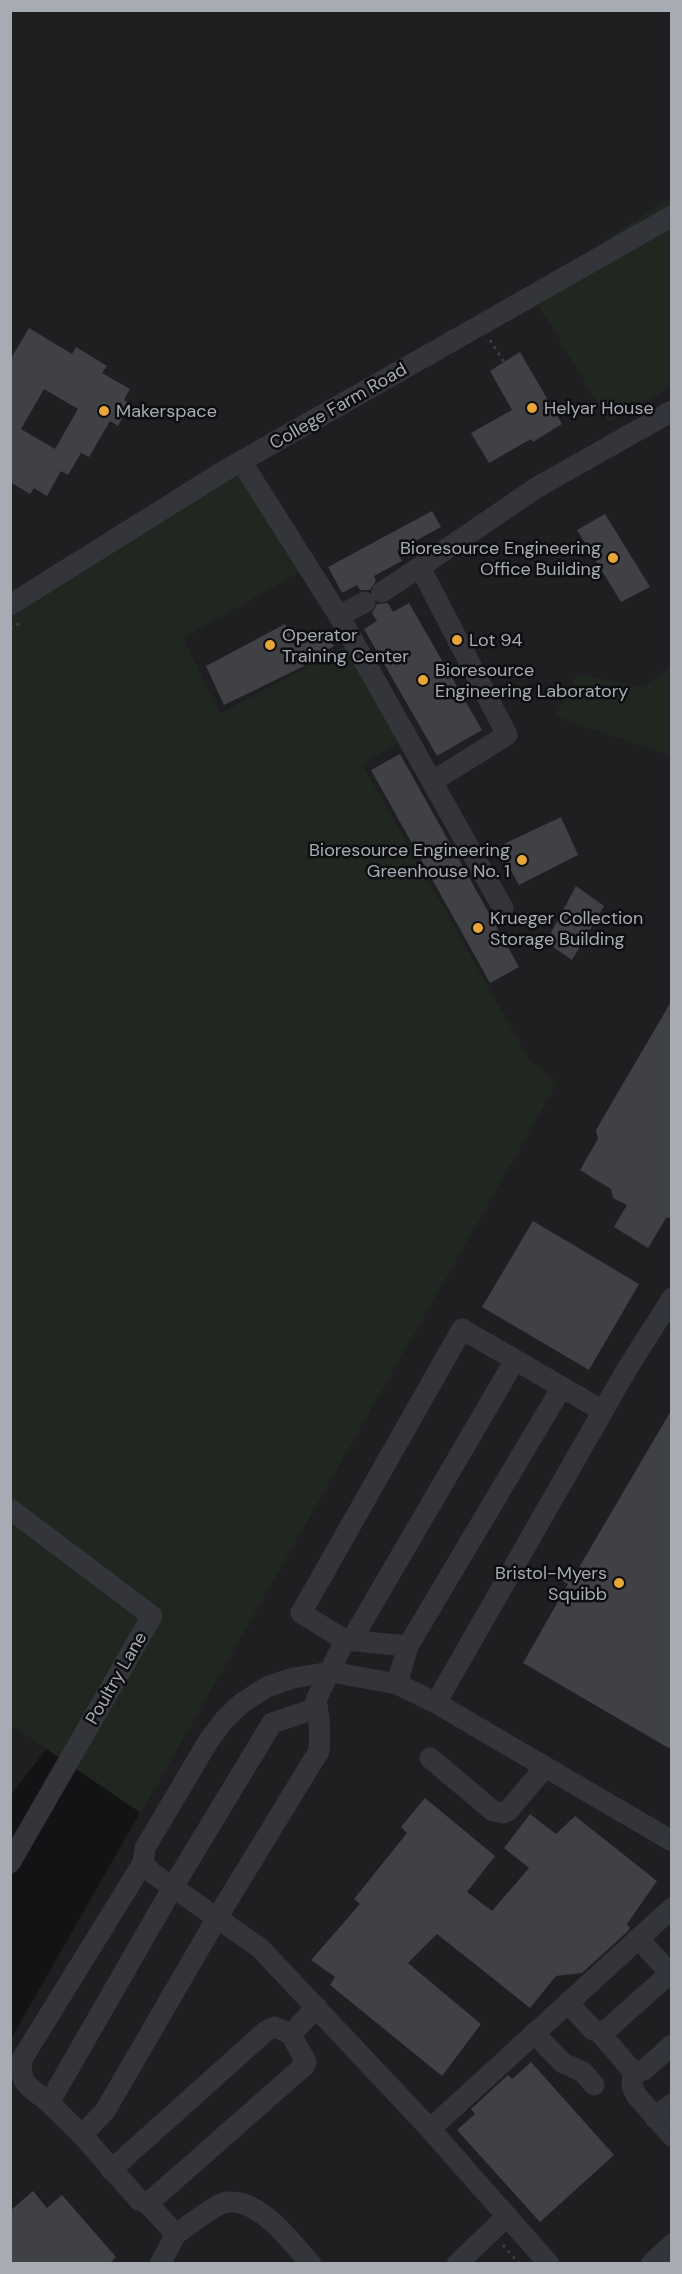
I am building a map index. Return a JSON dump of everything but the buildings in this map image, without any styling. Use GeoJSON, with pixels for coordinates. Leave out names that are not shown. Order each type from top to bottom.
{"type":"FeatureCollection","features":[{"type":"Feature","properties":{"kind":"street","name":"College Farm Road"},"geometry":{"type":"LineString","coordinates":[[10,605],[241,461],[672,216]]}},
{"type":"Feature","properties":{"kind":"street"},"geometry":{"type":"LineString","coordinates":[[339,616],[374,597],[536,488],[672,411]]}},
{"type":"Feature","properties":{"kind":"street"},"geometry":{"type":"LineString","coordinates":[[241,461],[339,616],[503,908]]}},
{"type":"Feature","properties":{"kind":"street"},"geometry":{"type":"LineString","coordinates":[[420,567],[507,735],[433,781]]}},
{"type":"Feature","properties":{"kind":"street"},"geometry":{"type":"LineString","coordinates":[[436,1703],[603,1411],[672,1298]]}},
{"type":"Feature","properties":{"kind":"street"},"geometry":{"type":"LineString","coordinates":[[408,1646],[348,1640],[301,1613],[462,1329],[603,1411]]}},
{"type":"Feature","properties":{"kind":"street"},"geometry":{"type":"LineString","coordinates":[[82,2135],[105,2111],[217,1918],[319,1751],[321,1722],[316,1700],[348,1640],[515,1360]]}},
{"type":"Feature","properties":{"kind":"street"},"geometry":{"type":"LineString","coordinates":[[397,1684],[408,1646],[562,1387]]}},
{"type":"Feature","properties":{"kind":"street","name":"Poultry Lane"},"geometry":{"type":"LineString","coordinates":[[10,1509],[152,1616],[10,1863]]}},
{"type":"Feature","properties":{"kind":"street"},"geometry":{"type":"LineString","coordinates":[[176,2234],[146,2202],[140,2201],[82,2135],[46,2100],[24,2084],[20,2071],[22,2059],[143,1863],[146,1848],[209,1740],[225,1719],[242,1703],[267,1687],[293,1678],[331,1672],[397,1684],[436,1703],[672,1841]]}},
{"type":"Feature","properties":{"kind":"street"},"geometry":{"type":"LineString","coordinates":[[46,2100],[53,2097],[173,1887],[272,1723],[317,1708]]}},
{"type":"Feature","properties":{"kind":"street"},"geometry":{"type":"LineString","coordinates":[[430,1758],[493,1811],[503,1813],[508,1811],[545,1767]]}},
{"type":"Feature","properties":{"kind":"street"},"geometry":{"type":"LineString","coordinates":[[143,1863],[151,1872],[260,1948],[430,2128],[549,2264]]}},
{"type":"Feature","properties":{"kind":"street"},"geometry":{"type":"LineString","coordinates":[[430,2128],[672,1908]]}},
{"type":"Feature","properties":{"kind":"street"},"geometry":{"type":"LineString","coordinates":[[598,2032],[604,2032],[666,1977],[666,1969],[639,1938]]}},
{"type":"Feature","properties":{"kind":"street"},"geometry":{"type":"LineString","coordinates":[[568,2003],[633,2070],[638,2072],[644,2070],[672,2045]]}},
{"type":"Feature","properties":{"kind":"street"},"geometry":{"type":"LineString","coordinates":[[291,2034],[317,2007]]}},
{"type":"Feature","properties":{"kind":"street"},"geometry":{"type":"LineString","coordinates":[[111,2170],[266,2031],[275,2027],[291,2034],[306,2062],[305,2065],[146,2202]]}},
{"type":"Feature","properties":{"kind":"street"},"geometry":{"type":"LineString","coordinates":[[534,2033],[563,2063],[583,2072],[594,2085]]}},
{"type":"Feature","properties":{"kind":"street"},"geometry":{"type":"LineString","coordinates":[[633,2070],[632,2086],[636,2096],[672,2136]]}},
{"type":"Feature","properties":{"kind":"street"},"geometry":{"type":"LineString","coordinates":[[655,2118],[672,2104]]}},
{"type":"Feature","properties":{"kind":"street"},"geometry":{"type":"LineString","coordinates":[[160,2264],[176,2234],[222,2204],[243,2203],[271,2220],[311,2264]]}},
{"type":"Feature","properties":{"kind":"street"},"geometry":{"type":"LineString","coordinates":[[457,2264],[507,2216]]}},
{"type":"Feature","properties":{"kind":"street"},"geometry":{"type":"LineString","coordinates":[[651,2264],[672,2244]]}},
{"type":"Feature","properties":{"kind":"path"},"geometry":{"type":"LineString","coordinates":[[499,2245],[503,2245],[520,2264]]}},
{"type":"Feature","properties":{"kind":"shaded area"},"geometry":{"type":"Polygon","coordinates":[[[11,11],[671,11],[671,2263],[11,2263],[11,2039],[551,1091],[11,1795],[11,11]]]}},
{"type":"Feature","properties":{"kind":"shaded area"},"geometry":{"type":"Polygon","coordinates":[[[671,197],[671,387],[609,422],[530,291],[671,197]]]}},
{"type":"Feature","properties":{"kind":"shaded area"},"geometry":{"type":"Polygon","coordinates":[[[234,458],[300,572],[183,638],[220,714],[348,645],[403,740],[362,764],[529,1059],[557,1083],[141,1813],[11,1725],[11,600],[234,458]]]}},
{"type":"Feature","properties":{"kind":"shaded area"},"geometry":{"type":"Polygon","coordinates":[[[671,666],[671,756],[555,716],[577,674],[643,687],[671,666]]]}},
{"type":"Feature","properties":{"kind":"place","name":"Helyar House"},"geometry":{"type":"Point","coordinates":[532,408]}},
{"type":"Feature","properties":{"kind":"place","name":"Makerspace"},"geometry":{"type":"Point","coordinates":[104,411]}},
{"type":"Feature","properties":{"kind":"place","name":"Bioresource Engineering Office Building"},"geometry":{"type":"Point","coordinates":[613,558]}},
{"type":"Feature","properties":{"kind":"place","name":"Lot 94"},"geometry":{"type":"Point","coordinates":[457,640]}},
{"type":"Feature","properties":{"kind":"place","name":"Operator Training Center"},"geometry":{"type":"Point","coordinates":[270,645]}},
{"type":"Feature","properties":{"kind":"place","name":"Bioresource Engineering Laboratory"},"geometry":{"type":"Point","coordinates":[423,680]}},
{"type":"Feature","properties":{"kind":"place","name":"Bioresource Engineering Greenhouse No. 1"},"geometry":{"type":"Point","coordinates":[522,860]}},
{"type":"Feature","properties":{"kind":"place","name":"Krueger Collection Storage Building"},"geometry":{"type":"Point","coordinates":[478,928]}},
{"type":"Feature","properties":{"kind":"place","name":"Bristol-Myers Squibb"},"geometry":{"type":"Point","coordinates":[619,1583]}}]}
